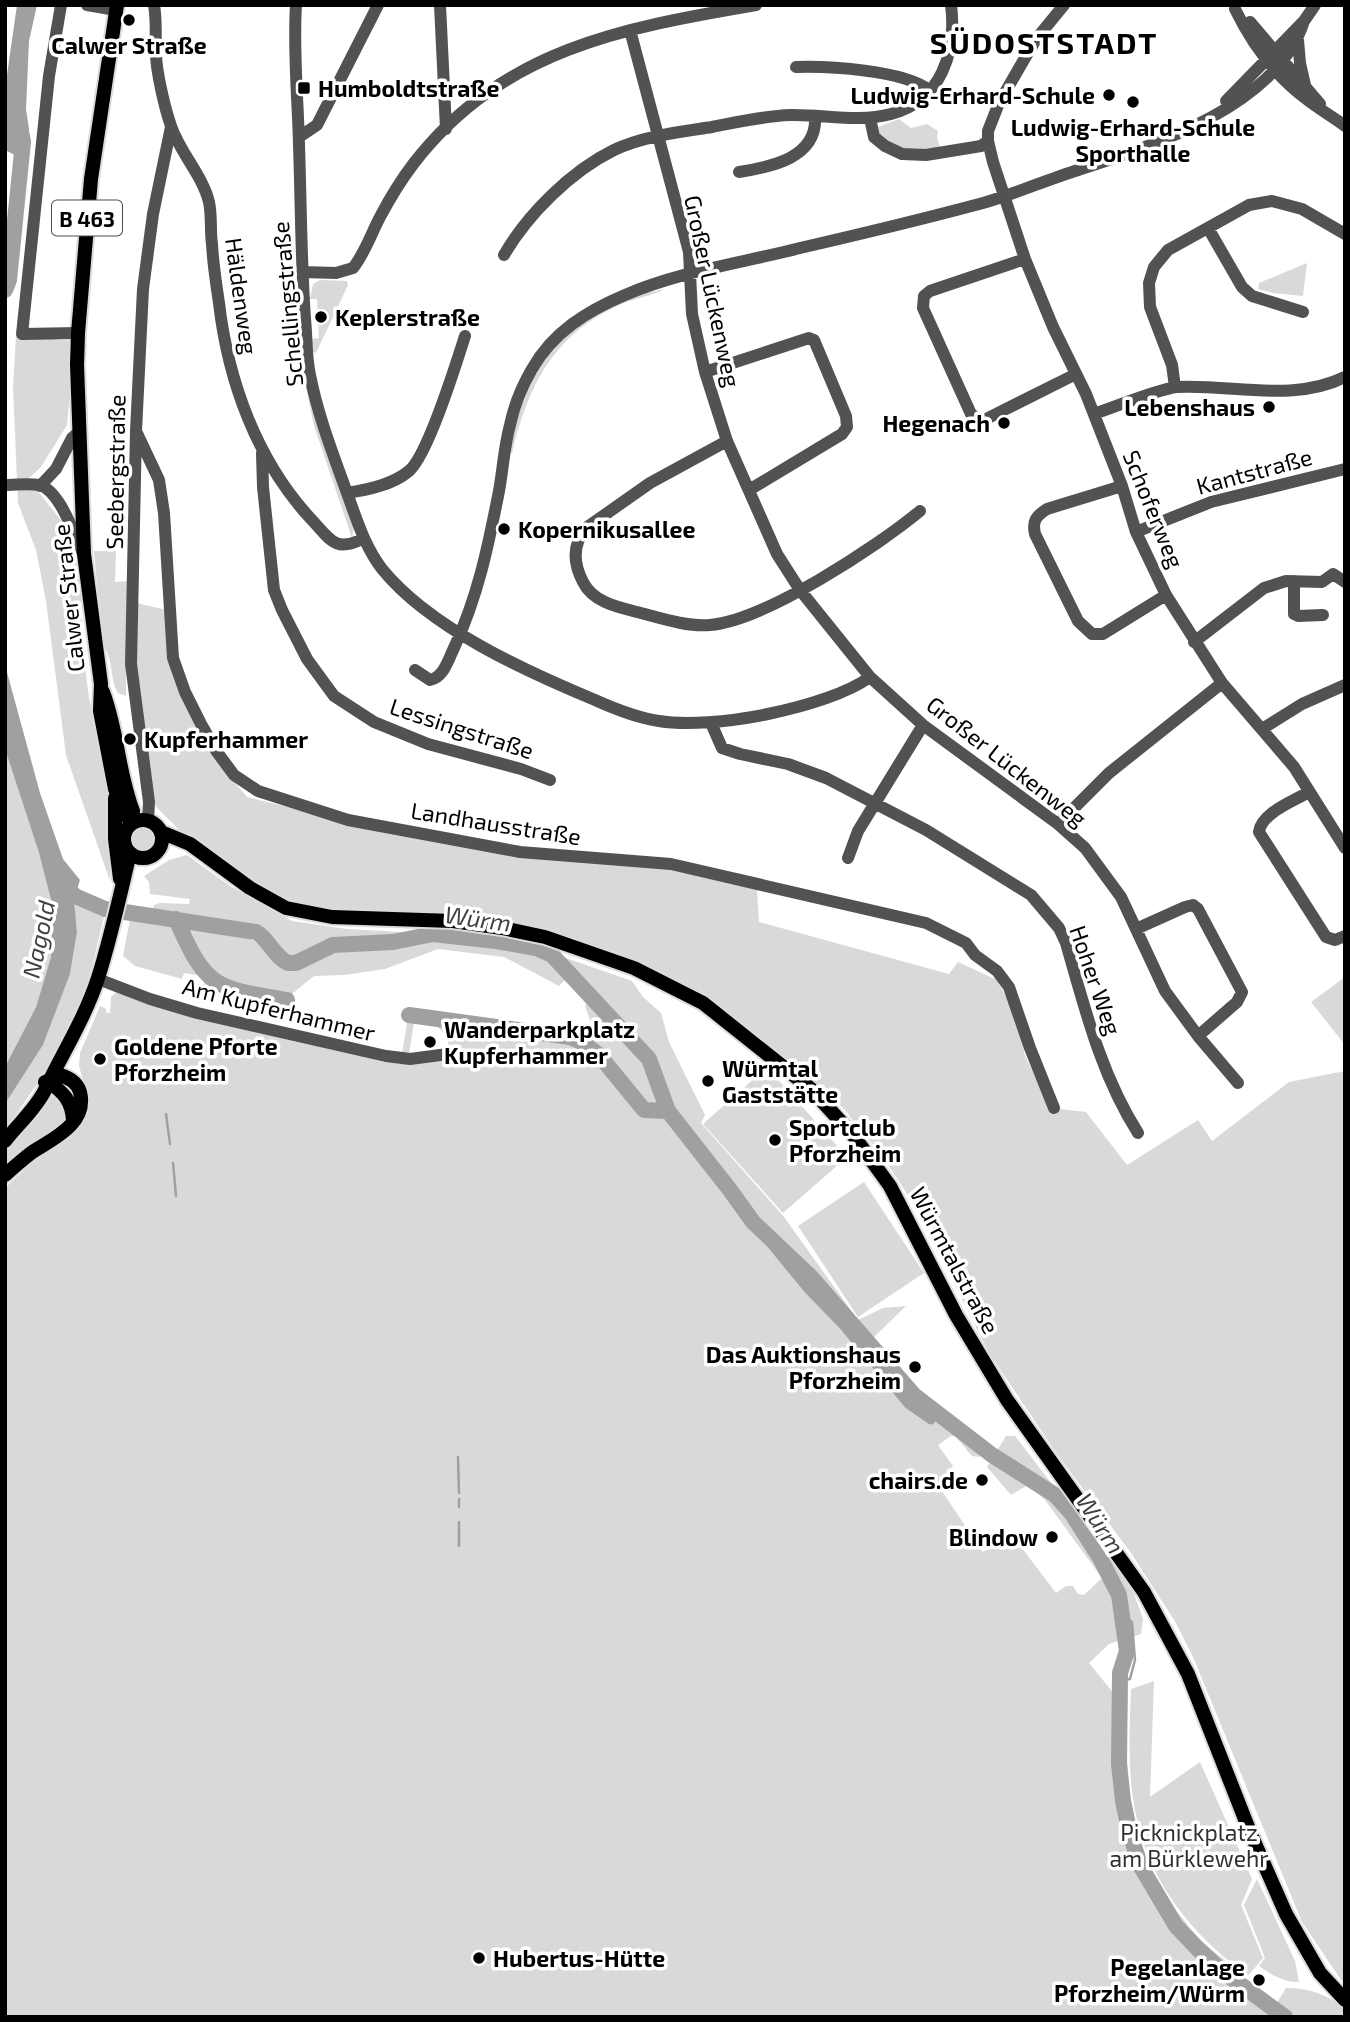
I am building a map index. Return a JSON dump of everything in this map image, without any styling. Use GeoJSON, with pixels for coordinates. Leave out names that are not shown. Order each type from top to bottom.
{"type":"FeatureCollection","features":[{"type":"Feature","properties":{"kind":"main road","name":"Calwer Straße"},"geometry":{"type":"LineString","coordinates":[[117,8],[91,179],[78,333],[79,432],[83,554],[100,684],[100,711],[115,789],[139,822]]}},
{"type":"Feature","properties":{"kind":"main road","name":"Calwer Straße"},"geometry":{"type":"LineString","coordinates":[[100,684],[110,709],[126,791],[139,822]]}},
{"type":"Feature","properties":{"kind":"main road","name":"B 463"},"geometry":{"type":"LineString","coordinates":[[10,1135],[28,1116],[45,1090],[69,1045],[98,979],[121,890],[115,789]]}},
{"type":"Feature","properties":{"kind":"main road"},"geometry":{"type":"LineString","coordinates":[[139,822],[156,825],[161,840],[152,856],[135,855],[124,842],[124,835],[139,822]]}},
{"type":"Feature","properties":{"kind":"main road","name":"Würmtalstraße"},"geometry":{"type":"LineString","coordinates":[[161,840],[208,859],[250,888],[286,908],[332,917],[453,921],[502,928],[545,937],[634,968],[703,1003],[811,1089],[853,1135],[890,1186],[956,1315],[1007,1400],[1144,1592],[1188,1674],[1281,1904],[1320,1973],[1345,2000]]}},
{"type":"Feature","properties":{"kind":"main road"},"geometry":{"type":"LineString","coordinates":[[121,890],[135,855]]}},
{"type":"Feature","properties":{"kind":"main road"},"geometry":{"type":"LineString","coordinates":[[69,1045],[76,1084]]}},
{"type":"Feature","properties":{"kind":"main road"},"geometry":{"type":"LineString","coordinates":[[5,1175],[74,1122],[81,1105],[80,1090],[70,1078],[60,1075],[48,1081],[69,1099],[74,1122]]}},
{"type":"Feature","properties":{"kind":"street"},"geometry":{"type":"LineString","coordinates":[[61,5],[49,76],[22,334],[78,333]]}},
{"type":"Feature","properties":{"kind":"street"},"geometry":{"type":"LineString","coordinates":[[86,5],[117,8]]}},
{"type":"Feature","properties":{"kind":"street","name":"Häldenweg"},"geometry":{"type":"LineString","coordinates":[[154,5],[156,57],[171,127],[197,172],[208,200],[219,307],[232,370],[262,453],[304,512],[340,546],[346,547],[362,539]]}},
{"type":"Feature","properties":{"kind":"street","name":"Schellingstraße"},"geometry":{"type":"LineString","coordinates":[[296,5],[302,272],[309,373],[362,539],[381,567],[407,596],[461,633],[534,675],[608,706],[657,721],[711,723],[778,712],[819,699],[870,677]]}},
{"type":"Feature","properties":{"kind":"street"},"geometry":{"type":"LineString","coordinates":[[299,137],[317,125],[378,5]]}},
{"type":"Feature","properties":{"kind":"street"},"geometry":{"type":"LineString","coordinates":[[440,5],[446,129]]}},
{"type":"Feature","properties":{"kind":"street"},"geometry":{"type":"LineString","coordinates":[[302,272],[336,273],[353,268],[414,163],[484,94],[514,75],[575,46],[630,30],[756,5]]}},
{"type":"Feature","properties":{"kind":"street"},"geometry":{"type":"LineString","coordinates":[[504,255],[525,223],[568,181],[615,149],[659,136],[768,116],[870,118],[892,114],[912,105],[935,85],[949,59],[954,27],[951,5]]}},
{"type":"Feature","properties":{"kind":"street"},"geometry":{"type":"LineString","coordinates":[[870,118],[874,137],[902,154],[926,155],[981,146],[988,141],[988,131],[999,103],[1037,38],[1064,5]]}},
{"type":"Feature","properties":{"kind":"street"},"geometry":{"type":"LineString","coordinates":[[1275,60],[1315,5]]}},
{"type":"Feature","properties":{"kind":"street"},"geometry":{"type":"LineString","coordinates":[[1233,7],[1244,27],[1307,100],[1345,126]]}},
{"type":"Feature","properties":{"kind":"street"},"geometry":{"type":"LineString","coordinates":[[1304,21],[1298,40],[1305,85]]}},
{"type":"Feature","properties":{"kind":"street","name":"Großer Lückenweg"},"geometry":{"type":"LineString","coordinates":[[630,30],[689,252],[692,314],[705,372],[727,441],[777,554],[800,590],[870,677],[923,724],[1058,824],[1085,848],[1121,897],[1165,991],[1198,1036],[1238,1083]]}},
{"type":"Feature","properties":{"kind":"street"},"geometry":{"type":"LineString","coordinates":[[415,670],[430,680],[441,674],[461,633],[478,588],[509,427],[517,401],[532,369],[562,331],[588,313],[629,293],[690,273],[984,202],[1167,139],[1212,117],[1298,40]]}},
{"type":"Feature","properties":{"kind":"street"},"geometry":{"type":"LineString","coordinates":[[1275,60],[1305,85],[1325,111]]}},
{"type":"Feature","properties":{"kind":"street"},"geometry":{"type":"LineString","coordinates":[[796,67],[831,66],[869,72],[907,80],[929,90]]}},
{"type":"Feature","properties":{"kind":"street"},"geometry":{"type":"LineString","coordinates":[[739,172],[762,169],[785,162],[796,155],[814,134],[815,116]]}},
{"type":"Feature","properties":{"kind":"street","name":"Seebergstraße"},"geometry":{"type":"LineString","coordinates":[[139,822],[147,790],[131,664],[136,431],[143,289],[153,214],[171,127]]}},
{"type":"Feature","properties":{"kind":"street","name":"Schoferweg"},"geometry":{"type":"LineString","coordinates":[[988,141],[1025,259],[1094,414],[1122,486],[1136,532],[1166,595],[1222,683],[1294,767],[1345,848]]}},
{"type":"Feature","properties":{"kind":"street"},"geometry":{"type":"LineString","coordinates":[[1175,387],[1172,365],[1150,307],[1149,283],[1154,267],[1168,250],[1249,205],[1272,201],[1302,209],[1345,234]]}},
{"type":"Feature","properties":{"kind":"street"},"geometry":{"type":"LineString","coordinates":[[1208,228],[1242,287],[1252,296],[1303,312]]}},
{"type":"Feature","properties":{"kind":"street"},"geometry":{"type":"LineString","coordinates":[[1025,259],[930,291],[924,296],[923,308],[971,414],[978,419],[986,419],[1076,374]]}},
{"type":"Feature","properties":{"kind":"street"},"geometry":{"type":"LineString","coordinates":[[347,493],[372,489],[409,471],[418,459],[442,404],[465,336]]}},
{"type":"Feature","properties":{"kind":"street"},"geometry":{"type":"LineString","coordinates":[[705,372],[809,338],[814,340],[820,351],[846,416],[847,427],[842,434],[749,490]]}},
{"type":"Feature","properties":{"kind":"street"},"geometry":{"type":"LineString","coordinates":[[1094,414],[1175,387],[1289,391],[1312,388],[1345,377]]}},
{"type":"Feature","properties":{"kind":"street","name":"Landhausstraße"},"geometry":{"type":"LineString","coordinates":[[136,431],[159,480],[167,547],[173,658],[185,692],[201,724],[234,775],[258,791],[348,820],[520,852],[671,864],[926,923],[966,943],[975,955],[997,971],[1009,987],[1054,1108]]}},
{"type":"Feature","properties":{"kind":"street"},"geometry":{"type":"LineString","coordinates":[[35,485],[56,469],[72,438],[79,432]]}},
{"type":"Feature","properties":{"kind":"street"},"geometry":{"type":"LineString","coordinates":[[727,441],[650,483],[586,528],[575,546],[577,566],[589,592],[602,601],[621,608],[661,618],[709,625],[742,618],[800,590],[883,539],[920,511]]}},
{"type":"Feature","properties":{"kind":"street","name":"Lessingstraße"},"geometry":{"type":"LineString","coordinates":[[262,453],[274,590],[307,659],[334,696],[374,722],[428,744],[522,769],[550,780]]}},
{"type":"Feature","properties":{"kind":"street","name":"Kantstraße"},"geometry":{"type":"LineString","coordinates":[[1136,532],[1211,502],[1345,469]]}},
{"type":"Feature","properties":{"kind":"street"},"geometry":{"type":"LineString","coordinates":[[5,485],[35,485],[51,493],[83,554]]}},
{"type":"Feature","properties":{"kind":"street"},"geometry":{"type":"LineString","coordinates":[[1122,486],[1047,509],[1037,515],[1034,522],[1035,534],[1078,621],[1092,634],[1103,634],[1166,595]]}},
{"type":"Feature","properties":{"kind":"street"},"geometry":{"type":"LineString","coordinates":[[1194,642],[1264,588],[1286,581],[1322,582],[1332,574],[1345,582]]}},
{"type":"Feature","properties":{"kind":"street"},"geometry":{"type":"LineString","coordinates":[[1294,581],[1294,614],[1298,617],[1322,615]]}},
{"type":"Feature","properties":{"kind":"street"},"geometry":{"type":"LineString","coordinates":[[1058,824],[1109,774],[1222,683]]}},
{"type":"Feature","properties":{"kind":"street"},"geometry":{"type":"LineString","coordinates":[[1262,729],[1302,704],[1345,685]]}},
{"type":"Feature","properties":{"kind":"street","name":"Hoher Weg"},"geometry":{"type":"LineString","coordinates":[[711,723],[722,748],[788,764],[825,778],[926,830],[1031,895],[1059,928],[1066,943],[1094,1042],[1120,1105],[1138,1133]]}},
{"type":"Feature","properties":{"kind":"street"},"geometry":{"type":"LineString","coordinates":[[848,858],[858,831],[923,724]]}},
{"type":"Feature","properties":{"kind":"street"},"geometry":{"type":"LineString","coordinates":[[1309,792],[1266,818],[1259,824],[1259,832],[1326,937],[1335,940],[1345,936]]}},
{"type":"Feature","properties":{"kind":"street"},"geometry":{"type":"LineString","coordinates":[[1136,929],[1189,906],[1193,905],[1198,909],[1242,992],[1237,1002],[1198,1036]]}},
{"type":"Feature","properties":{"kind":"street","name":"Am Kupferhammer"},"geometry":{"type":"LineString","coordinates":[[98,979],[197,1013],[386,1056],[410,1059],[455,1053]]}},
{"type":"Feature","properties":{"kind":"green space"},"geometry":{"type":"Polygon","coordinates":[[[899,119],[911,128],[927,124],[938,131],[940,148],[908,152],[880,138],[878,127],[899,119]]]}},
{"type":"Feature","properties":{"kind":"green space"},"geometry":{"type":"Polygon","coordinates":[[[1307,263],[1303,296],[1258,289],[1259,283],[1307,263]]]}},
{"type":"Feature","properties":{"kind":"green space"},"geometry":{"type":"Polygon","coordinates":[[[320,280],[347,281],[348,285],[316,353],[313,352],[311,339],[319,338],[317,299],[310,299],[313,284],[320,280]]]}},
{"type":"Feature","properties":{"kind":"green space"},"geometry":{"type":"Polygon","coordinates":[[[665,289],[621,304],[593,319],[559,349],[535,386],[518,429],[512,453],[509,452],[523,402],[533,380],[560,341],[599,311],[623,299],[665,289]]]}},
{"type":"Feature","properties":{"kind":"green space"},"geometry":{"type":"Polygon","coordinates":[[[16,336],[75,341],[67,425],[41,467],[28,479],[64,524],[79,553],[84,658],[89,698],[109,785],[110,881],[66,755],[46,601],[36,550],[18,503],[13,387],[16,336]]]}},
{"type":"Feature","properties":{"kind":"green space"},"geometry":{"type":"Polygon","coordinates":[[[302,368],[354,527],[352,538],[314,426],[302,368]]]}},
{"type":"Feature","properties":{"kind":"green space"},"geometry":{"type":"Polygon","coordinates":[[[94,551],[116,551],[115,582],[130,581],[126,696],[118,693],[114,685],[102,638],[94,551]]]}},
{"type":"Feature","properties":{"kind":"green space"},"geometry":{"type":"Polygon","coordinates":[[[136,603],[167,610],[170,661],[231,778],[247,797],[340,820],[673,868],[757,889],[759,922],[949,974],[958,962],[997,980],[1016,1014],[1025,1056],[1051,1108],[1086,1112],[1127,1165],[1198,1120],[1212,1141],[1289,1082],[1345,1071],[1345,1986],[1302,1922],[1193,1657],[1176,1623],[1131,1553],[1057,1454],[989,1353],[914,1204],[884,1159],[844,1109],[809,1076],[709,997],[616,952],[484,916],[323,911],[286,902],[255,885],[183,837],[155,805],[135,675],[136,603]]]}},
{"type":"Feature","properties":{"kind":"green space"},"geometry":{"type":"Polygon","coordinates":[[[5,749],[39,853],[52,904],[51,957],[36,1007],[5,1067],[5,749]]]}},
{"type":"Feature","properties":{"kind":"green space"},"geometry":{"type":"Polygon","coordinates":[[[144,826],[153,830],[157,839],[153,848],[144,852],[135,848],[131,839],[135,830],[144,826]]]}},
{"type":"Feature","properties":{"kind":"green space"},"geometry":{"type":"Polygon","coordinates":[[[187,855],[230,886],[292,921],[347,929],[403,932],[416,936],[380,942],[332,944],[320,947],[295,961],[286,961],[279,956],[265,935],[241,923],[152,912],[154,905],[160,903],[189,904],[190,899],[150,894],[149,882],[144,876],[169,860],[187,855]]]}},
{"type":"Feature","properties":{"kind":"green space"},"geometry":{"type":"Polygon","coordinates":[[[74,899],[105,913],[85,991],[61,1046],[5,1130],[5,1104],[43,1045],[70,974],[77,932],[74,899]]]}},
{"type":"Feature","properties":{"kind":"green space"},"geometry":{"type":"Polygon","coordinates":[[[130,919],[168,922],[250,939],[261,945],[280,966],[292,969],[341,947],[385,950],[414,945],[431,937],[529,950],[547,957],[569,976],[559,986],[504,957],[438,949],[385,969],[314,976],[293,993],[286,1008],[281,1011],[204,988],[204,976],[184,973],[182,979],[135,966],[123,956],[130,919]]]}},
{"type":"Feature","properties":{"kind":"green space"},"geometry":{"type":"Polygon","coordinates":[[[566,958],[632,981],[643,997],[661,1013],[669,1042],[705,1115],[701,1123],[784,1217],[858,1320],[883,1308],[906,1306],[869,1342],[907,1383],[989,1450],[979,1457],[972,1456],[955,1436],[938,1445],[953,1466],[937,1484],[983,1552],[1012,1535],[1056,1593],[1066,1586],[1073,1586],[1078,1594],[1084,1595],[1102,1578],[1045,1500],[1028,1485],[1011,1495],[987,1467],[1006,1436],[1015,1436],[1132,1588],[1143,1619],[1141,1634],[1109,1644],[1089,1663],[1115,1695],[1128,1689],[1128,1782],[1132,1811],[1149,1867],[1164,1894],[1189,1926],[1238,1972],[1250,1994],[1273,2009],[1286,1988],[1303,1989],[1325,1996],[1338,2004],[1345,2009],[1345,2017],[5,2017],[5,1188],[32,1163],[71,1137],[83,1120],[87,1094],[79,1066],[80,1053],[100,1006],[110,1013],[111,997],[119,989],[370,1055],[452,1056],[440,1030],[423,1022],[414,1022],[409,1054],[402,1053],[409,1012],[416,1010],[575,1035],[595,1034],[585,1006],[593,994],[566,963],[566,958]]]}},
{"type":"Feature","properties":{"kind":"green space"},"geometry":{"type":"Polygon","coordinates":[[[1345,977],[1345,1045],[1311,1002],[1345,977]]]}},
{"type":"Feature","properties":{"kind":"green space","name":"Sportclub Pforzheim"},"geometry":{"type":"Polygon","coordinates":[[[767,1067],[847,1157],[783,1213],[703,1124],[767,1067]]]}},
{"type":"Feature","properties":{"kind":"green space"},"geometry":{"type":"Polygon","coordinates":[[[50,1097],[63,1101],[67,1116],[60,1125],[5,1168],[5,1152],[50,1097]]]}},
{"type":"Feature","properties":{"kind":"green space","name":"Sportclub Pforzheim"},"geometry":{"type":"Polygon","coordinates":[[[864,1182],[924,1273],[858,1317],[798,1226],[864,1182]]]}},
{"type":"Feature","properties":{"kind":"green space","name":"Picknickplatz am Bürklewehr"},"geometry":{"type":"Polygon","coordinates":[[[1154,1681],[1150,1797],[1200,1762],[1252,1879],[1241,1905],[1263,1958],[1248,1976],[1199,1933],[1179,1910],[1162,1885],[1139,1829],[1130,1764],[1131,1689],[1154,1681]]]}},
{"type":"Feature","properties":{"kind":"green space"},"geometry":{"type":"Polygon","coordinates":[[[1257,1879],[1295,1961],[1299,1982],[1278,1977],[1259,1966],[1265,1958],[1244,1905],[1257,1879]]]}},
{"type":"Feature","properties":{"kind":"shaded area"},"geometry":{"type":"Polygon","coordinates":[[[17,5],[37,5],[29,41],[27,156],[15,155],[5,150],[5,89],[17,5]]]}},
{"type":"Feature","properties":{"kind":"shaded area"},"geometry":{"type":"Polygon","coordinates":[[[5,665],[40,793],[63,859],[80,880],[74,899],[77,932],[70,974],[43,1045],[5,1104],[5,1067],[36,1007],[51,957],[52,904],[39,853],[5,749],[5,665]]]}},
{"type":"Feature","properties":{"kind":"waterway","name":"Nagold"},"geometry":{"type":"LineString","coordinates":[[5,290],[9,280],[22,136]]}},
{"type":"Feature","properties":{"kind":"waterway","name":"Würm"},"geometry":{"type":"LineString","coordinates":[[71,892],[105,909],[256,932],[288,963],[296,963],[333,945],[393,942],[433,934],[536,948],[552,955],[649,1059],[668,1111],[753,1222],[811,1277],[914,1395],[992,1455],[1055,1495],[1072,1514],[1100,1558],[1119,1595],[1127,1651],[1120,1673],[1119,1764],[1130,1834],[1141,1867],[1176,1926],[1198,1949],[1222,1971],[1285,2017]]}},
{"type":"Feature","properties":{"kind":"waterway","name":"Würm"},"geometry":{"type":"LineString","coordinates":[[176,919],[196,959],[215,981],[243,992],[287,1000]]}},
{"type":"Feature","properties":{"kind":"waterway","name":"Würm"},"geometry":{"type":"LineString","coordinates":[[409,1015],[570,1037],[599,1055],[644,1110],[668,1111]]}},
{"type":"Feature","properties":{"kind":"waterway"},"geometry":{"type":"LineString","coordinates":[[166,1114],[170,1144]]}},
{"type":"Feature","properties":{"kind":"waterway"},"geometry":{"type":"LineString","coordinates":[[173,1163],[176,1196]]}},
{"type":"Feature","properties":{"kind":"waterway"},"geometry":{"type":"LineString","coordinates":[[753,1222],[908,1404],[931,1420]]}},
{"type":"Feature","properties":{"kind":"waterway"},"geometry":{"type":"LineString","coordinates":[[458,1457],[459,1493]]}},
{"type":"Feature","properties":{"kind":"waterway"},"geometry":{"type":"LineString","coordinates":[[459,1499],[459,1507]]}},
{"type":"Feature","properties":{"kind":"waterway"},"geometry":{"type":"LineString","coordinates":[[459,1522],[459,1546]]}},
{"type":"Feature","properties":{"kind":"waterway"},"geometry":{"type":"LineString","coordinates":[[1120,1681],[1130,1679],[1135,1660],[1132,1622],[1122,1615]]}},
{"type":"Feature","properties":{"kind":"place","name":"Calwer Straße"},"geometry":{"type":"Point","coordinates":[129,20]}},
{"type":"Feature","properties":{"kind":"place","name":"Humboldtstraße"},"geometry":{"type":"Point","coordinates":[304,88]}},
{"type":"Feature","properties":{"kind":"place","name":"Ludwig-Erhard-Schule"},"geometry":{"type":"Point","coordinates":[1109,95]}},
{"type":"Feature","properties":{"kind":"place","name":"Ludwig-Erhard-Schule Sporthalle"},"geometry":{"type":"Point","coordinates":[1133,102]}},
{"type":"Feature","properties":{"kind":"place","name":"Keplerstraße"},"geometry":{"type":"Point","coordinates":[321,317]}},
{"type":"Feature","properties":{"kind":"place","name":"Lebenshaus"},"geometry":{"type":"Point","coordinates":[1269,407]}},
{"type":"Feature","properties":{"kind":"place","name":"Hegenach"},"geometry":{"type":"Point","coordinates":[1004,423]}},
{"type":"Feature","properties":{"kind":"place","name":"Kopernikusallee"},"geometry":{"type":"Point","coordinates":[504,529]}},
{"type":"Feature","properties":{"kind":"place","name":"Kupferhammer"},"geometry":{"type":"Point","coordinates":[130,739]}},
{"type":"Feature","properties":{"kind":"place","name":"Wanderparkplatz Kupferhammer"},"geometry":{"type":"Point","coordinates":[430,1042]}},
{"type":"Feature","properties":{"kind":"place","name":"Goldene Pforte Pforzheim"},"geometry":{"type":"Point","coordinates":[100,1059]}},
{"type":"Feature","properties":{"kind":"place","name":"Würmtal Gaststätte"},"geometry":{"type":"Point","coordinates":[708,1081]}},
{"type":"Feature","properties":{"kind":"place","name":"Sportclub Pforzheim"},"geometry":{"type":"Point","coordinates":[775,1140]}},
{"type":"Feature","properties":{"kind":"place","name":"Das Auktionshaus Pforzheim"},"geometry":{"type":"Point","coordinates":[915,1367]}},
{"type":"Feature","properties":{"kind":"place","name":"chairs.de"},"geometry":{"type":"Point","coordinates":[982,1480]}},
{"type":"Feature","properties":{"kind":"place","name":"Blindow"},"geometry":{"type":"Point","coordinates":[1052,1537]}},
{"type":"Feature","properties":{"kind":"place","name":"Hubertus-Hütte"},"geometry":{"type":"Point","coordinates":[479,1958]}},
{"type":"Feature","properties":{"kind":"place","name":"Pegelanlage Pforzheim/Würm"},"geometry":{"type":"Point","coordinates":[1259,1980]}},
{"type":"Feature","properties":{"kind":"district","name":"SÜDOSTSTADT"},"geometry":{"type":"Point","coordinates":[1044,42]}}]}
